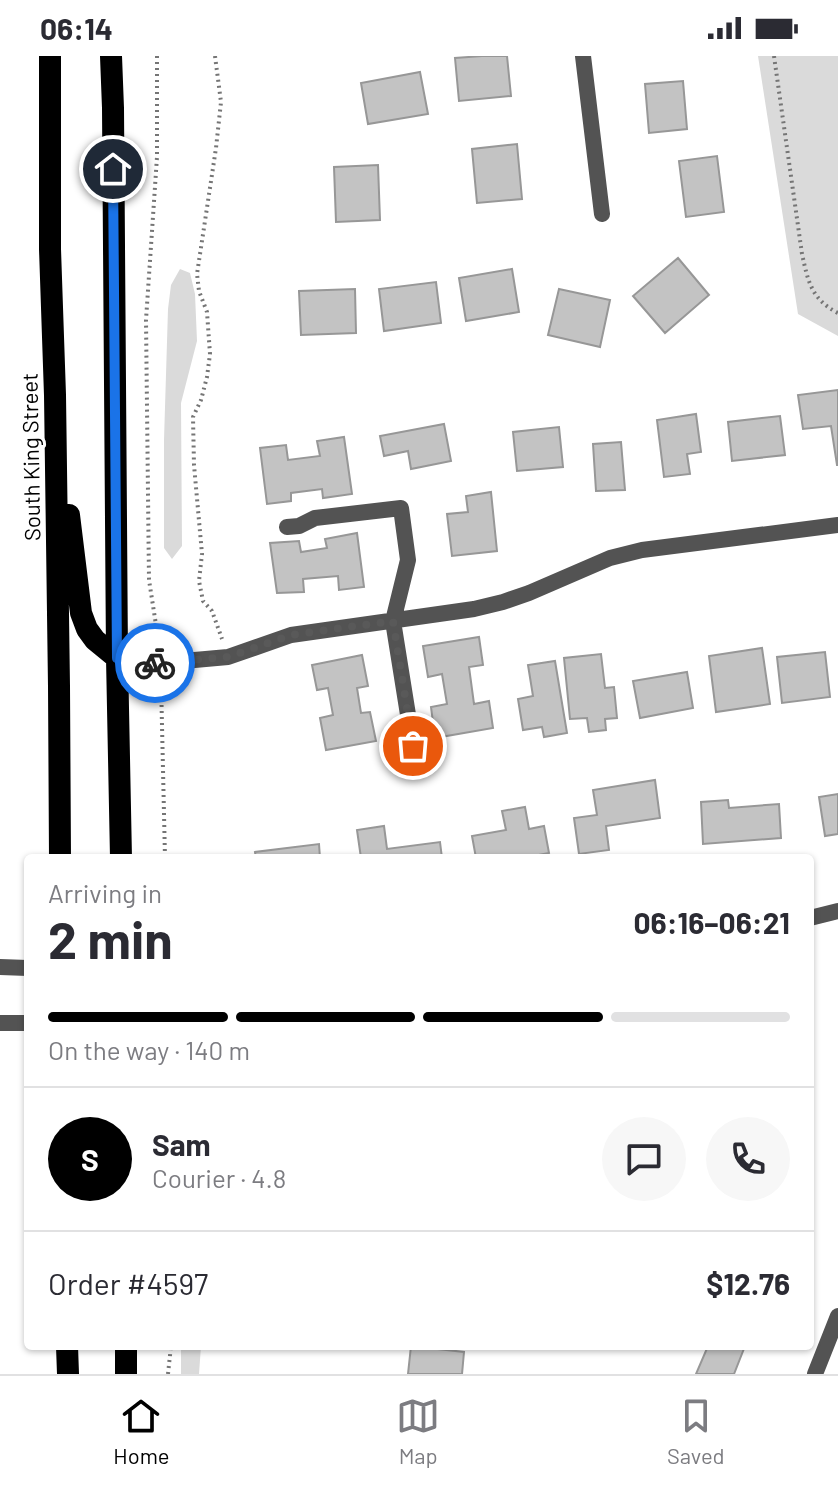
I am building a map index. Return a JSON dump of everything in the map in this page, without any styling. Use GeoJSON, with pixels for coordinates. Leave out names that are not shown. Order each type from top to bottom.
{"type":"FeatureCollection","features":[{"type":"Feature","properties":{"kind":"highway","name":"South King Street"},"geometry":{"type":"LineString","coordinates":[[50,56],[50,249],[55,395],[60,854]]}},
{"type":"Feature","properties":{"kind":"highway"},"geometry":{"type":"LineString","coordinates":[[111,56],[121,854]]}},
{"type":"Feature","properties":{"kind":"highway"},"geometry":{"type":"LineString","coordinates":[[55,395],[81,613],[95,640],[117,658]]}},
{"type":"Feature","properties":{"kind":"highway"},"geometry":{"type":"LineString","coordinates":[[67,1350],[68,1374]]}},
{"type":"Feature","properties":{"kind":"highway"},"geometry":{"type":"LineString","coordinates":[[126,1350],[126,1374]]}},
{"type":"Feature","properties":{"kind":"street"},"geometry":{"type":"LineString","coordinates":[[583,56],[602,214]]}},
{"type":"Feature","properties":{"kind":"street"},"geometry":{"type":"LineString","coordinates":[[287,527],[299,526],[315,518],[401,508],[408,560],[393,621],[413,746]]}},
{"type":"Feature","properties":{"kind":"street"},"geometry":{"type":"LineString","coordinates":[[117,658],[161,663],[228,657],[291,635],[503,602],[610,558],[642,550],[838,525]]}},
{"type":"Feature","properties":{"kind":"street"},"geometry":{"type":"LineString","coordinates":[[814,908],[838,910]]}},
{"type":"Feature","properties":{"kind":"street"},"geometry":{"type":"LineString","coordinates":[[814,917],[838,910]]}},
{"type":"Feature","properties":{"kind":"street"},"geometry":{"type":"LineString","coordinates":[[0,967],[24,968]]}},
{"type":"Feature","properties":{"kind":"street"},"geometry":{"type":"LineString","coordinates":[[0,1023],[24,1023]]}},
{"type":"Feature","properties":{"kind":"street"},"geometry":{"type":"LineString","coordinates":[[815,1374],[838,1316]]}},
{"type":"Feature","properties":{"kind":"path"},"geometry":{"type":"LineString","coordinates":[[157,56],[157,157],[146,320],[149,580],[161,663],[165,854]]}},
{"type":"Feature","properties":{"kind":"path"},"geometry":{"type":"LineString","coordinates":[[215,56],[221,102],[197,274],[207,312],[210,354],[201,400],[193,417],[193,433],[202,554],[199,581],[203,601],[212,611],[228,657]]}},
{"type":"Feature","properties":{"kind":"path"},"geometry":{"type":"LineString","coordinates":[[774,56],[809,285],[827,307],[838,313]]}},
{"type":"Feature","properties":{"kind":"path"},"geometry":{"type":"LineString","coordinates":[[168,1374],[171,1350]]}},
{"type":"Feature","properties":{"kind":"shaded area"},"geometry":{"type":"Polygon","coordinates":[[[758,56],[838,56],[838,336],[798,314],[758,56]]]}},
{"type":"Feature","properties":{"kind":"shaded area"},"geometry":{"type":"Polygon","coordinates":[[[180,269],[190,273],[195,294],[197,341],[181,403],[182,546],[172,559],[164,548],[164,440],[168,309],[171,285],[180,269]]]}},
{"type":"Feature","properties":{"kind":"shaded area"},"geometry":{"type":"Polygon","coordinates":[[[181,1350],[201,1350],[199,1374],[181,1374],[181,1350]]]}},
{"type":"Feature","properties":{"kind":"building"},"geometry":{"type":"Polygon","coordinates":[[[507,56],[511,96],[459,101],[455,58],[507,56]]]}},
{"type":"Feature","properties":{"kind":"building"},"geometry":{"type":"Polygon","coordinates":[[[420,72],[428,114],[368,124],[361,83],[420,72]]]}},
{"type":"Feature","properties":{"kind":"building"},"geometry":{"type":"Polygon","coordinates":[[[683,81],[687,129],[649,133],[645,84],[683,81]]]}},
{"type":"Feature","properties":{"kind":"building"},"geometry":{"type":"Polygon","coordinates":[[[517,144],[522,199],[477,203],[472,149],[517,144]]]}},
{"type":"Feature","properties":{"kind":"building"},"geometry":{"type":"Polygon","coordinates":[[[717,156],[724,212],[686,217],[679,161],[717,156]]]}},
{"type":"Feature","properties":{"kind":"building"},"geometry":{"type":"Polygon","coordinates":[[[378,165],[380,220],[336,222],[334,167],[378,165]]]}},
{"type":"Feature","properties":{"kind":"building"},"geometry":{"type":"Polygon","coordinates":[[[678,258],[709,295],[665,333],[633,296],[678,258]]]}},
{"type":"Feature","properties":{"kind":"building"},"geometry":{"type":"Polygon","coordinates":[[[512,269],[519,312],[466,321],[459,278],[512,269]]]}},
{"type":"Feature","properties":{"kind":"building"},"geometry":{"type":"Polygon","coordinates":[[[436,282],[441,323],[384,331],[379,289],[436,282]]]}},
{"type":"Feature","properties":{"kind":"building"},"geometry":{"type":"Polygon","coordinates":[[[355,289],[356,333],[301,335],[299,291],[355,289]]]}},
{"type":"Feature","properties":{"kind":"building"},"geometry":{"type":"Polygon","coordinates":[[[559,289],[610,300],[600,347],[548,335],[559,289]]]}},
{"type":"Feature","properties":{"kind":"building"},"geometry":{"type":"Polygon","coordinates":[[[838,390],[837,465],[831,426],[803,429],[798,395],[838,390]]]}},
{"type":"Feature","properties":{"kind":"building"},"geometry":{"type":"Polygon","coordinates":[[[696,414],[701,452],[687,454],[690,474],[664,477],[657,420],[696,414]]]}},
{"type":"Feature","properties":{"kind":"building"},"geometry":{"type":"Polygon","coordinates":[[[780,416],[785,455],[732,461],[728,422],[780,416]]]}},
{"type":"Feature","properties":{"kind":"building"},"geometry":{"type":"Polygon","coordinates":[[[444,424],[451,461],[411,469],[408,451],[384,456],[380,436],[444,424]]]}},
{"type":"Feature","properties":{"kind":"building"},"geometry":{"type":"Polygon","coordinates":[[[559,427],[563,467],[517,471],[513,432],[559,427]]]}},
{"type":"Feature","properties":{"kind":"building"},"geometry":{"type":"Polygon","coordinates":[[[344,437],[352,494],[323,498],[322,489],[291,493],[291,501],[267,504],[260,448],[286,445],[288,460],[320,456],[317,441],[344,437]]]}},
{"type":"Feature","properties":{"kind":"building"},"geometry":{"type":"Polygon","coordinates":[[[621,442],[625,490],[596,491],[593,444],[621,442]]]}},
{"type":"Feature","properties":{"kind":"building"},"geometry":{"type":"Polygon","coordinates":[[[491,492],[497,551],[452,556],[447,514],[468,512],[466,496],[491,492]]]}},
{"type":"Feature","properties":{"kind":"building"},"geometry":{"type":"Polygon","coordinates":[[[357,533],[364,587],[339,590],[338,576],[303,579],[304,592],[277,593],[270,543],[299,541],[301,552],[327,548],[325,539],[357,533]]]}},
{"type":"Feature","properties":{"kind":"building"},"geometry":{"type":"Polygon","coordinates":[[[479,637],[483,665],[469,667],[474,704],[489,701],[493,728],[435,738],[431,707],[447,704],[442,674],[428,677],[423,646],[479,637]]]}},
{"type":"Feature","properties":{"kind":"building"},"geometry":{"type":"Polygon","coordinates":[[[762,648],[770,704],[716,712],[709,656],[762,648]]]}},
{"type":"Feature","properties":{"kind":"building"},"geometry":{"type":"Polygon","coordinates":[[[825,652],[830,697],[782,703],[777,657],[825,652]]]}},
{"type":"Feature","properties":{"kind":"building"},"geometry":{"type":"Polygon","coordinates":[[[601,654],[605,688],[614,687],[617,718],[605,719],[606,730],[589,732],[587,718],[570,719],[564,658],[601,654]]]}},
{"type":"Feature","properties":{"kind":"building"},"geometry":{"type":"Polygon","coordinates":[[[362,655],[368,686],[357,688],[361,713],[370,712],[376,741],[326,750],[320,718],[333,715],[328,688],[317,690],[312,665],[362,655]]]}},
{"type":"Feature","properties":{"kind":"building"},"geometry":{"type":"Polygon","coordinates":[[[555,661],[567,733],[544,737],[542,727],[523,730],[518,699],[533,696],[528,665],[555,661]]]}},
{"type":"Feature","properties":{"kind":"building"},"geometry":{"type":"Polygon","coordinates":[[[687,672],[693,708],[640,718],[633,681],[687,672]]]}},
{"type":"Feature","properties":{"kind":"building"},"geometry":{"type":"Polygon","coordinates":[[[655,780],[660,818],[606,826],[609,850],[579,854],[574,818],[597,815],[593,790],[655,780]]]}},
{"type":"Feature","properties":{"kind":"building"},"geometry":{"type":"Polygon","coordinates":[[[838,794],[838,834],[825,836],[819,797],[838,794]]]}},
{"type":"Feature","properties":{"kind":"building"},"geometry":{"type":"Polygon","coordinates":[[[728,800],[729,808],[779,804],[781,838],[703,844],[701,802],[728,800]]]}},
{"type":"Feature","properties":{"kind":"building"},"geometry":{"type":"Polygon","coordinates":[[[525,807],[529,829],[544,826],[549,853],[475,854],[472,836],[506,830],[502,811],[525,807]]]}},
{"type":"Feature","properties":{"kind":"building"},"geometry":{"type":"Polygon","coordinates":[[[384,826],[387,849],[440,842],[442,854],[360,854],[357,830],[384,826]]]}},
{"type":"Feature","properties":{"kind":"building"},"geometry":{"type":"Polygon","coordinates":[[[319,844],[320,854],[255,854],[319,844]]]}},
{"type":"Feature","properties":{"kind":"building"},"geometry":{"type":"Polygon","coordinates":[[[411,1350],[464,1352],[462,1374],[408,1374],[411,1350]]]}},
{"type":"Feature","properties":{"kind":"building"},"geometry":{"type":"Polygon","coordinates":[[[706,1350],[743,1350],[734,1374],[696,1374],[706,1350]]]}},
{"type":"Feature","properties":{"kind":"way so far"},"geometry":{"type":"LineString","coordinates":[[155,663],[228,657],[291,635],[393,621],[413,746]]}},
{"type":"Feature","properties":{"kind":"route"},"geometry":{"type":"LineString","coordinates":[[113,169],[117,658],[155,663]]}}]}
